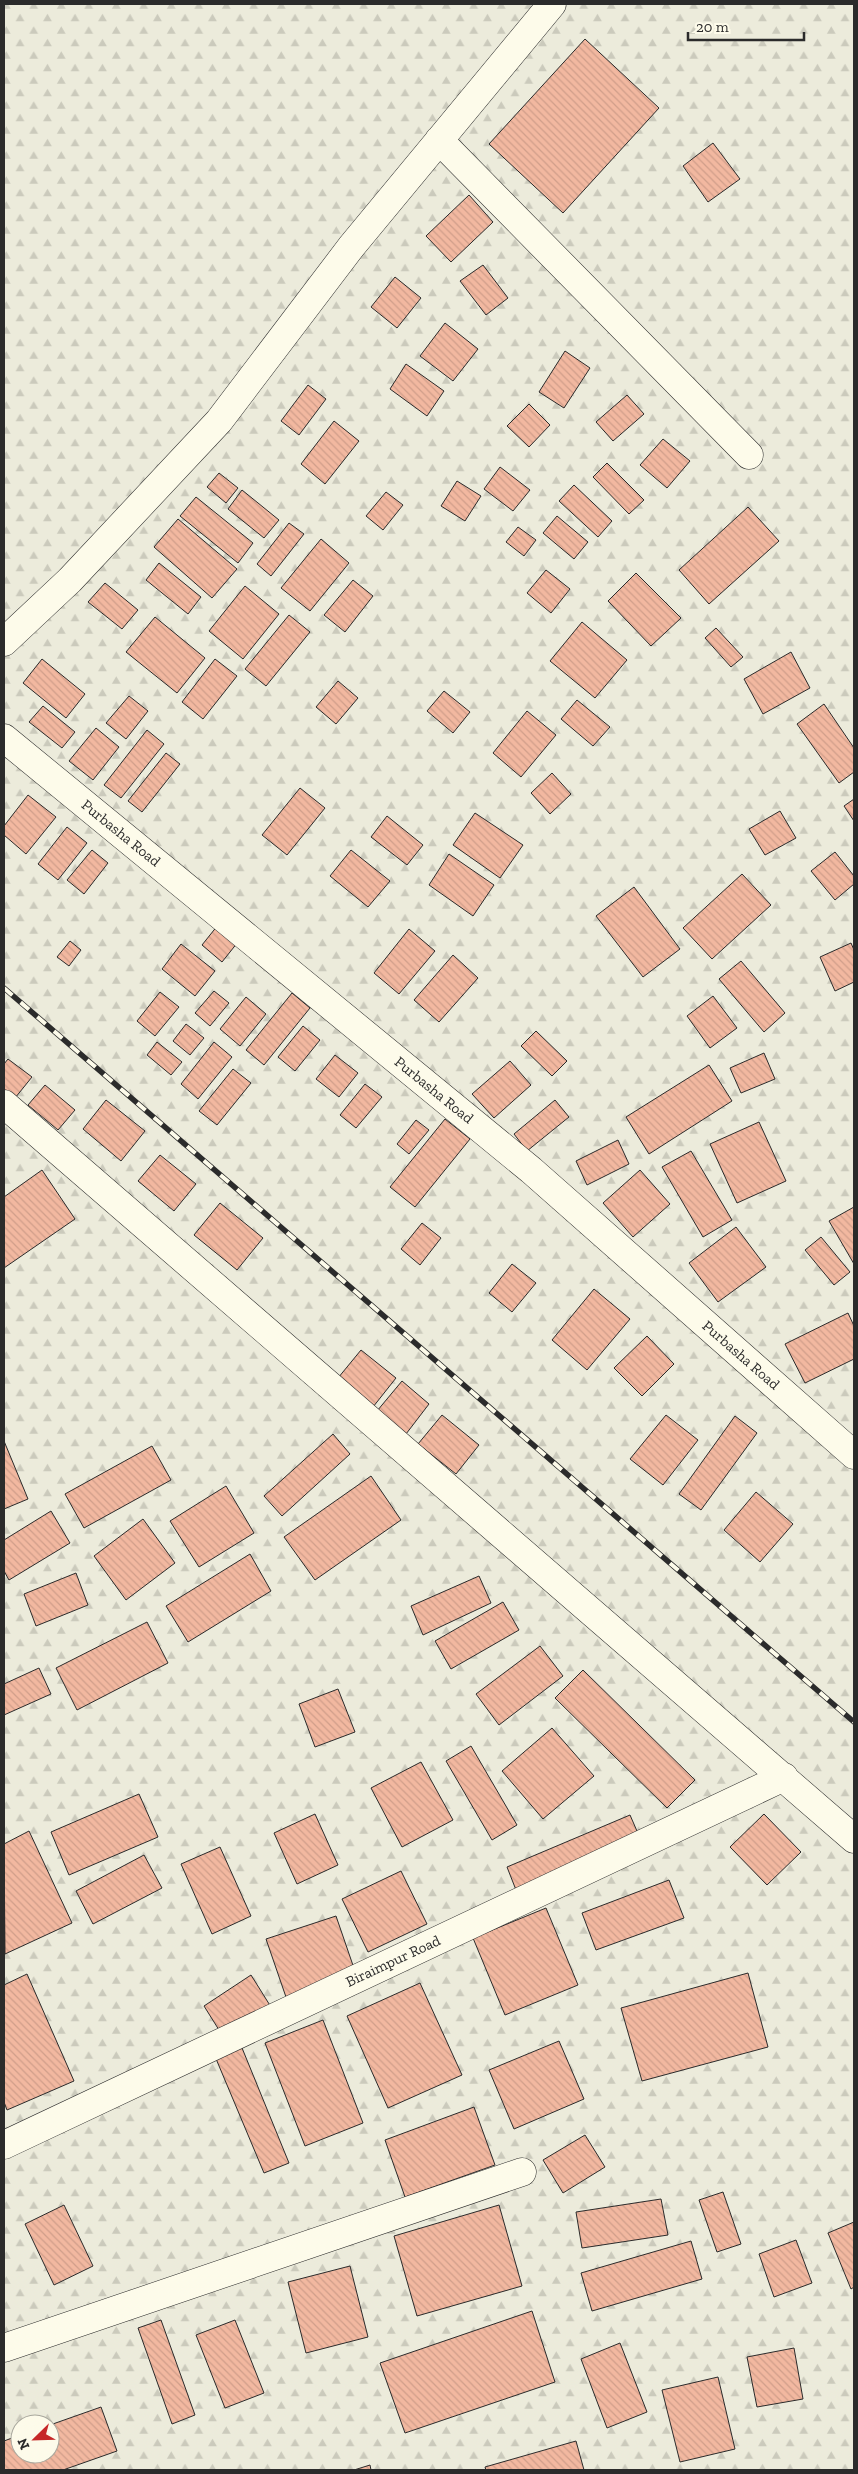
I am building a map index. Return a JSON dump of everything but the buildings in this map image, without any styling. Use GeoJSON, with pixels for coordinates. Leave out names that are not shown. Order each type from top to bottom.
{"type":"FeatureCollection","features":[{"type":"Feature","properties":{"kind":"street"},"geometry":{"type":"LineString","coordinates":[[4,642],[70,580],[219,421],[351,247],[552,4]]}},
{"type":"Feature","properties":{"kind":"street"},"geometry":{"type":"LineString","coordinates":[[439,140],[749,456]]}},
{"type":"Feature","properties":{"kind":"street","name":"Purbasha Road"},"geometry":{"type":"LineString","coordinates":[[4,738],[531,1170],[854,1455]]}},
{"type":"Feature","properties":{"kind":"street"},"geometry":{"type":"LineString","coordinates":[[4,1104],[854,1839]]}},
{"type":"Feature","properties":{"kind":"street","name":"Biraimpur Road"},"geometry":{"type":"LineString","coordinates":[[4,2145],[784,1778]]}},
{"type":"Feature","properties":{"kind":"street"},"geometry":{"type":"LineString","coordinates":[[4,2348],[522,2172]]}},
{"type":"Feature","properties":{"kind":"green space"},"geometry":{"type":"Polygon","coordinates":[[[4,4],[854,4],[854,2470],[4,2470],[4,4]]]}},
{"type":"Feature","properties":{"kind":"railway"},"geometry":{"type":"LineString","coordinates":[[4,988],[854,1722]]}}]}
